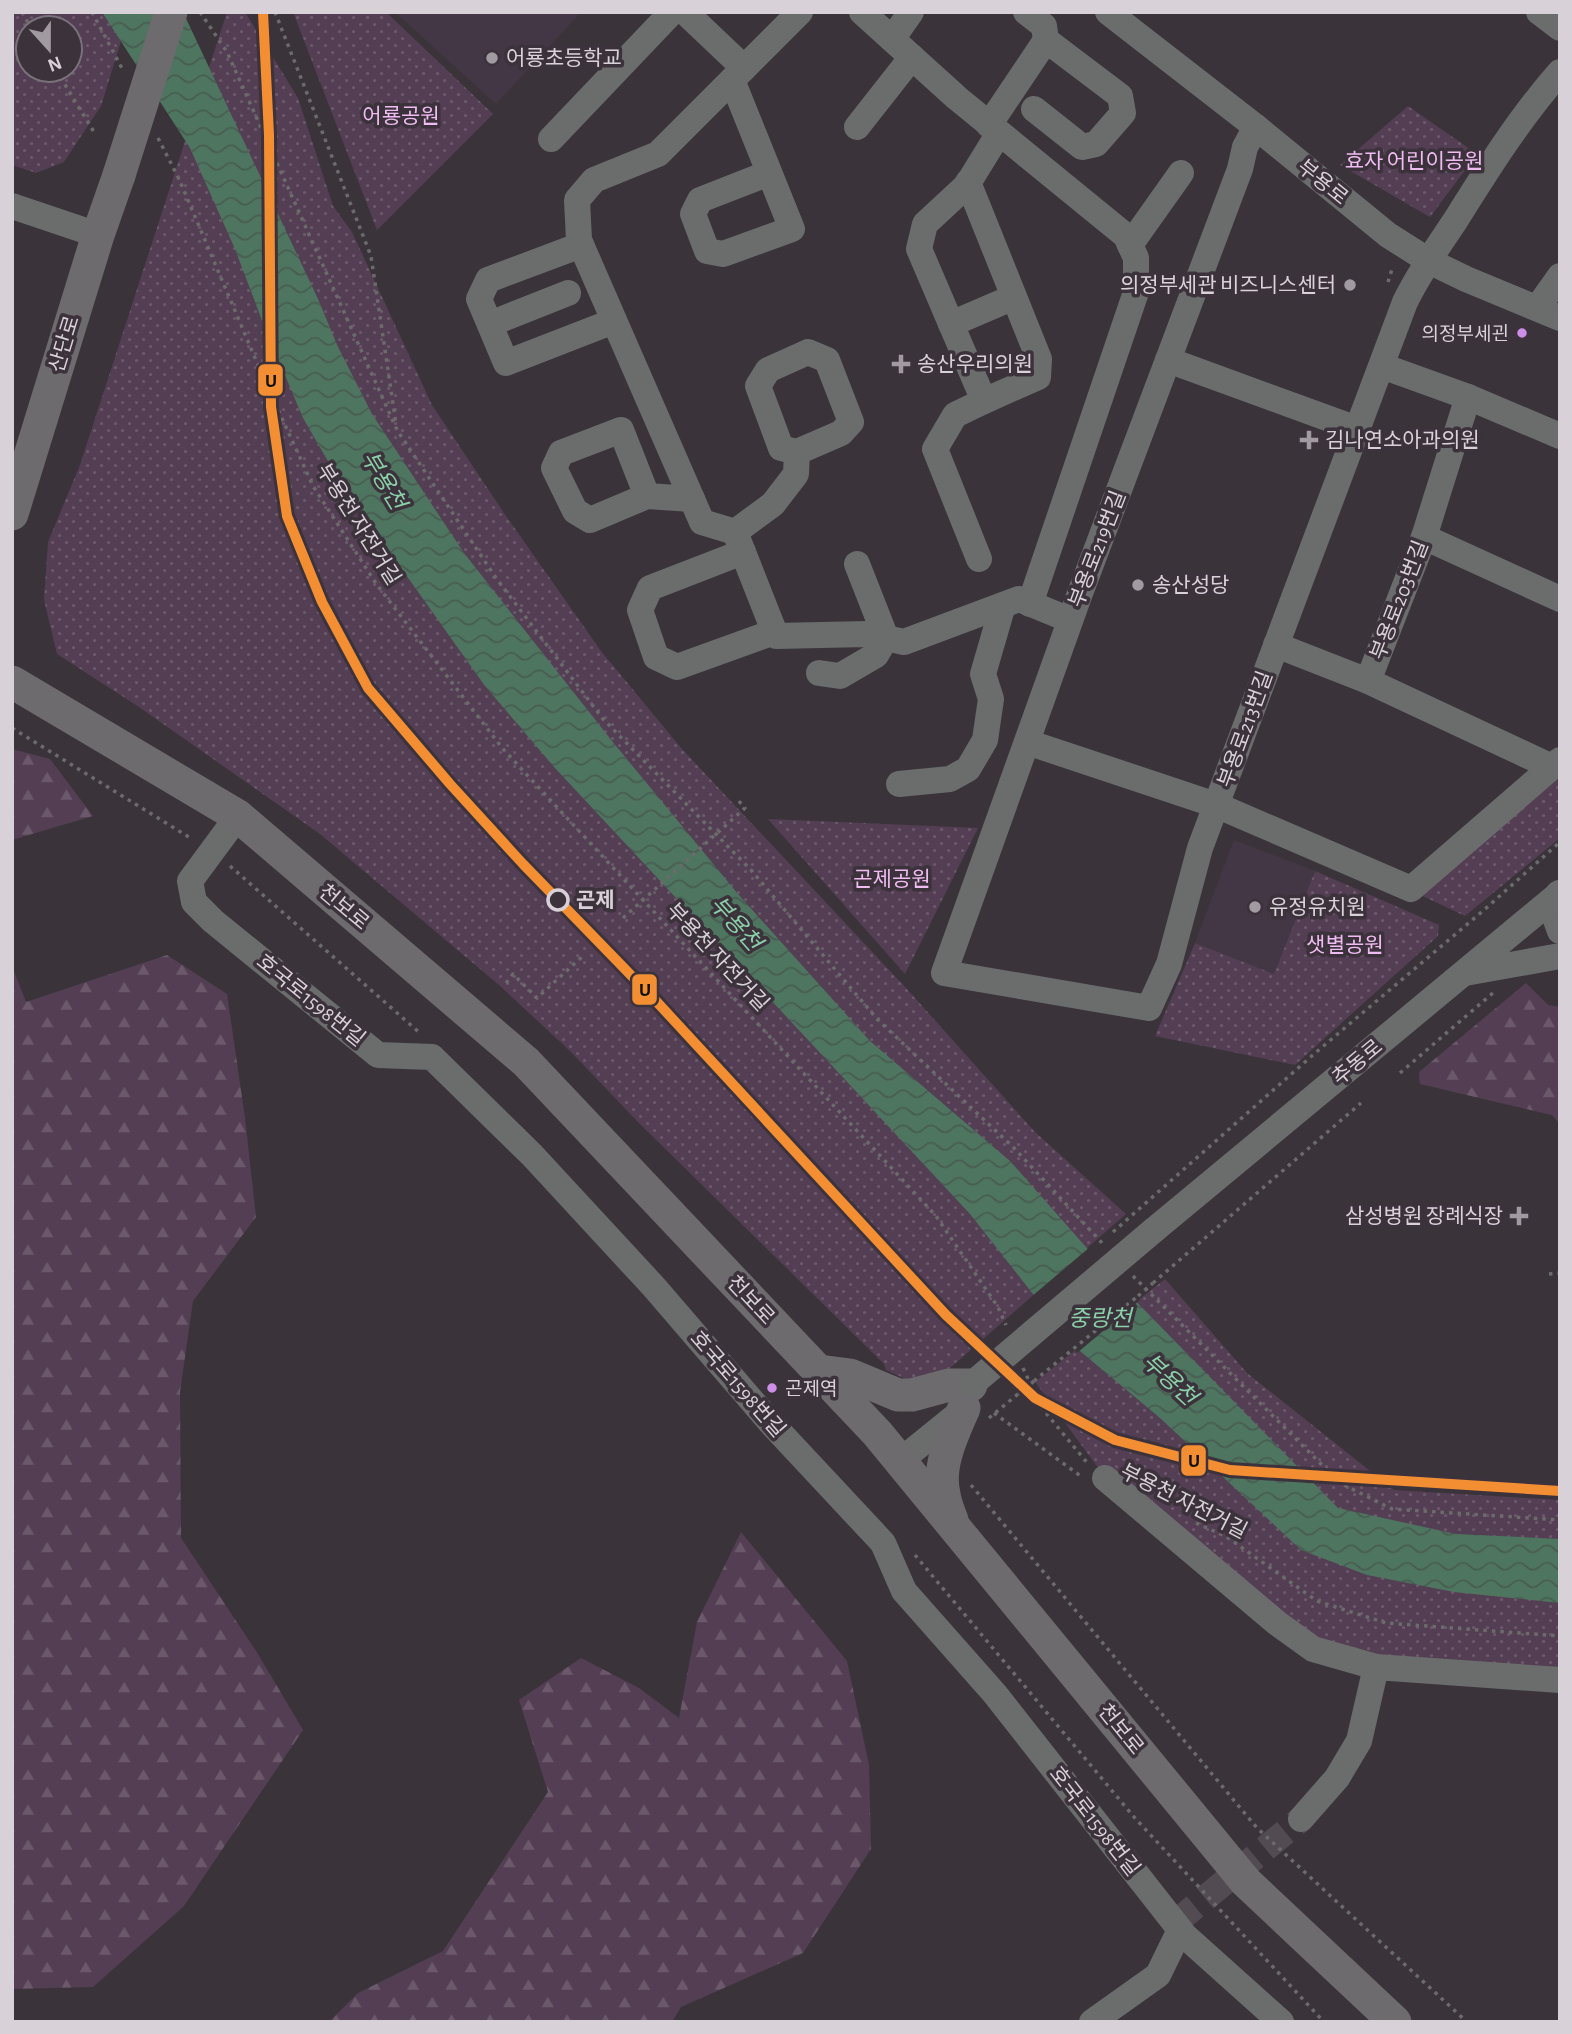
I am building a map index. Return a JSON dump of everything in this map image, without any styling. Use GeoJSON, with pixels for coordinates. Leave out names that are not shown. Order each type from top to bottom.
{"type":"FeatureCollection","features":[{"type":"Feature","properties":{"kind":"main road","name":"산단로"},"geometry":{"type":"LineString","coordinates":[[12,514],[170,12]]}},
{"type":"Feature","properties":{"kind":"main road","name":"천보로"},"geometry":{"type":"LineString","coordinates":[[12,682],[237,816],[526,1062],[877,1433],[1246,1881],[1395,2022]]}},
{"type":"Feature","properties":{"kind":"main road"},"geometry":{"type":"LineString","coordinates":[[819,1371],[850,1376],[898,1395],[912,1395],[949,1385],[979,1406],[948,1444],[943,1491],[953,1523]]}},
{"type":"Feature","properties":{"kind":"street"},"geometry":{"type":"LineString","coordinates":[[551,139],[672,12]]}},
{"type":"Feature","properties":{"kind":"street"},"geometry":{"type":"LineString","coordinates":[[685,12],[738,74],[769,173]]}},
{"type":"Feature","properties":{"kind":"street"},"geometry":{"type":"LineString","coordinates":[[800,12],[658,154],[594,180],[577,200],[581,245],[702,522],[739,542],[776,636],[867,634],[904,642],[1019,599],[1070,621]]}},
{"type":"Feature","properties":{"kind":"street"},"geometry":{"type":"LineString","coordinates":[[862,12],[994,129],[1126,236],[1136,258],[1136,292],[1030,604]]}},
{"type":"Feature","properties":{"kind":"street"},"geometry":{"type":"LineString","coordinates":[[892,39],[911,12]]}},
{"type":"Feature","properties":{"kind":"street"},"geometry":{"type":"LineString","coordinates":[[984,401],[919,249],[925,224],[968,182],[994,129],[1046,40],[1044,26],[1027,12]]}},
{"type":"Feature","properties":{"kind":"street","name":"부용로"},"geometry":{"type":"LineString","coordinates":[[1108,12],[1256,127],[1388,235],[1429,261],[1466,279],[1549,313]]}},
{"type":"Feature","properties":{"kind":"street"},"geometry":{"type":"LineString","coordinates":[[1539,12],[1560,28]]}},
{"type":"Feature","properties":{"kind":"street"},"geometry":{"type":"LineString","coordinates":[[1034,109],[1082,148],[1096,144],[1123,113],[1120,96],[1046,40]]}},
{"type":"Feature","properties":{"kind":"street"},"geometry":{"type":"LineString","coordinates":[[857,127],[912,57]]}},
{"type":"Feature","properties":{"kind":"street","name":"부용로213번길"},"geometry":{"type":"LineString","coordinates":[[944,973],[1149,1007],[1169,964],[1200,848],[1405,302],[1417,275],[1545,89],[1560,72]]}},
{"type":"Feature","properties":{"kind":"street","name":"부용로219번길"},"geometry":{"type":"LineString","coordinates":[[944,973],[1070,621],[1240,169],[1245,147],[1256,127]]}},
{"type":"Feature","properties":{"kind":"street"},"geometry":{"type":"LineString","coordinates":[[1130,245],[1181,173]]}},
{"type":"Feature","properties":{"kind":"street"},"geometry":{"type":"LineString","coordinates":[[968,182],[1039,359],[1038,377],[955,415],[935,449],[979,559]]}},
{"type":"Feature","properties":{"kind":"street"},"geometry":{"type":"LineString","coordinates":[[12,206],[98,235]]}},
{"type":"Feature","properties":{"kind":"street"},"geometry":{"type":"LineString","coordinates":[[581,245],[488,280],[479,299],[506,363],[614,321]]}},
{"type":"Feature","properties":{"kind":"street"},"geometry":{"type":"LineString","coordinates":[[1549,313],[1560,276]]}},
{"type":"Feature","properties":{"kind":"street"},"geometry":{"type":"LineString","coordinates":[[490,324],[568,293]]}},
{"type":"Feature","properties":{"kind":"street"},"geometry":{"type":"LineString","coordinates":[[951,324],[1014,297]]}},
{"type":"Feature","properties":{"kind":"street"},"geometry":{"type":"LineString","coordinates":[[1168,360],[1357,429]]}},
{"type":"Feature","properties":{"kind":"street"},"geometry":{"type":"LineString","coordinates":[[1382,366],[1468,397],[1560,436]]}},
{"type":"Feature","properties":{"kind":"street","name":"부용로203번길"},"geometry":{"type":"LineString","coordinates":[[1468,397],[1424,537],[1368,681],[1556,764]]}},
{"type":"Feature","properties":{"kind":"street"},"geometry":{"type":"LineString","coordinates":[[774,632],[677,667],[656,657],[640,610],[650,588],[739,542],[796,474],[797,452]]}},
{"type":"Feature","properties":{"kind":"street"},"geometry":{"type":"LineString","coordinates":[[647,496],[692,499]]}},
{"type":"Feature","properties":{"kind":"street"},"geometry":{"type":"LineString","coordinates":[[1424,537],[1560,599]]}},
{"type":"Feature","properties":{"kind":"street"},"geometry":{"type":"LineString","coordinates":[[857,564],[886,638]]}},
{"type":"Feature","properties":{"kind":"street"},"geometry":{"type":"LineString","coordinates":[[900,784],[950,779],[968,769],[985,740],[991,699],[983,674],[1003,605]]}},
{"type":"Feature","properties":{"kind":"street"},"geometry":{"type":"LineString","coordinates":[[819,673],[840,677],[876,655],[886,638]]}},
{"type":"Feature","properties":{"kind":"street"},"geometry":{"type":"LineString","coordinates":[[1276,645],[1368,681]]}},
{"type":"Feature","properties":{"kind":"street"},"geometry":{"type":"LineString","coordinates":[[1027,742],[1216,805],[1411,889],[1556,764]]}},
{"type":"Feature","properties":{"kind":"street","name":"호국로1598번길"},"geometry":{"type":"LineString","coordinates":[[237,816],[190,881],[194,902],[213,921],[378,1055],[432,1057],[532,1155],[654,1287],[771,1423],[883,1543],[904,1591],[995,1694],[1180,1930],[1281,2022]]}},
{"type":"Feature","properties":{"kind":"street"},"geometry":{"type":"LineString","coordinates":[[1560,893],[1556,920],[1560,931]]}},
{"type":"Feature","properties":{"kind":"street","name":"추동로"},"geometry":{"type":"LineString","coordinates":[[979,1406],[1154,1230],[1560,893]]}},
{"type":"Feature","properties":{"kind":"street"},"geometry":{"type":"LineString","coordinates":[[1463,973],[1560,957]]}},
{"type":"Feature","properties":{"kind":"street"},"geometry":{"type":"LineString","coordinates":[[900,1461],[979,1406]]}},
{"type":"Feature","properties":{"kind":"street"},"geometry":{"type":"LineString","coordinates":[[1102,1478],[1277,1623],[1313,1649],[1376,1667],[1560,1680]]}},
{"type":"Feature","properties":{"kind":"street"},"geometry":{"type":"LineString","coordinates":[[1301,1819],[1337,1778],[1359,1741],[1376,1667]]}},
{"type":"Feature","properties":{"kind":"street"},"geometry":{"type":"LineString","coordinates":[[1092,2022],[1158,1975],[1180,1930]]}},
{"type":"Feature","properties":{"kind":"path"},"geometry":{"type":"LineString","coordinates":[[92,12],[125,72]]}},
{"type":"Feature","properties":{"kind":"path"},"geometry":{"type":"LineString","coordinates":[[200,12],[227,52],[397,430],[496,578],[603,719],[751,870],[877,1019],[1014,1148],[1105,1246]]}},
{"type":"Feature","properties":{"kind":"path"},"geometry":{"type":"LineString","coordinates":[[275,12],[371,256],[397,430]]}},
{"type":"Feature","properties":{"kind":"path"},"geometry":{"type":"LineString","coordinates":[[65,84],[94,132]]}},
{"type":"Feature","properties":{"kind":"path","name":"부용천 자전거길"},"geometry":{"type":"LineString","coordinates":[[155,131],[179,179],[313,486],[377,585],[503,749],[936,1216],[998,1307],[1007,1330]]}},
{"type":"Feature","properties":{"kind":"path"},"geometry":{"type":"LineString","coordinates":[[1387,285],[1394,262]]}},
{"type":"Feature","properties":{"kind":"path"},"geometry":{"type":"LineString","coordinates":[[623,918],[745,808],[736,798]]}},
{"type":"Feature","properties":{"kind":"path"},"geometry":{"type":"LineString","coordinates":[[1113,1232],[1560,842]]}},
{"type":"Feature","properties":{"kind":"path"},"geometry":{"type":"LineString","coordinates":[[506,983],[513,974],[537,998],[585,954]]}},
{"type":"Feature","properties":{"kind":"path"},"geometry":{"type":"LineString","coordinates":[[1400,1073],[1502,985]]}},
{"type":"Feature","properties":{"kind":"path"},"geometry":{"type":"LineString","coordinates":[[1102,1478],[1080,1478],[979,1406],[1153,1283],[1361,1103]]}},
{"type":"Feature","properties":{"kind":"path"},"geometry":{"type":"LineString","coordinates":[[1549,1275],[1560,1273]]}},
{"type":"Feature","properties":{"kind":"path"},"geometry":{"type":"LineString","coordinates":[[1132,1275],[1340,1483],[1392,1509],[1560,1520]]}},
{"type":"Feature","properties":{"kind":"path","name":"부용천 자전거길"},"geometry":{"type":"LineString","coordinates":[[1021,1365],[1041,1407],[1102,1478]]}},
{"type":"Feature","properties":{"kind":"path"},"geometry":{"type":"LineString","coordinates":[[970,1484],[1256,1828],[1467,2022]]}},
{"type":"Feature","properties":{"kind":"path","name":"부용천 자전거길"},"geometry":{"type":"LineString","coordinates":[[1190,1520],[1227,1537],[1317,1601],[1386,1623],[1560,1636]]}},
{"type":"Feature","properties":{"kind":"path"},"geometry":{"type":"LineString","coordinates":[[914,1554],[1134,1816],[1324,2022]]}},
{"type":"Feature","properties":{"kind":"shaded area","name":"어룡초등학교"},"geometry":{"type":"Polygon","coordinates":[[[395,12],[581,12],[496,104],[395,12]]]}},
{"type":"Feature","properties":{"kind":"shaded area","name":"유정유치원"},"geometry":{"type":"Polygon","coordinates":[[[1234,840],[1315,871],[1274,974],[1195,943],[1234,840]]]}},
{"type":"Feature","properties":{"kind":"green space"},"geometry":{"type":"Polygon","coordinates":[[[12,12],[130,12],[101,106],[64,162],[36,173],[12,165],[12,12]]]}},
{"type":"Feature","properties":{"kind":"green space"},"geometry":{"type":"Polygon","coordinates":[[[227,12],[245,12],[298,98],[333,206],[352,232],[432,405],[601,651],[682,749],[906,988],[1035,1132],[1126,1214],[934,1382],[908,1380],[886,1370],[884,1364],[637,1121],[571,1052],[499,985],[320,834],[139,707],[57,654],[44,600],[48,542],[80,465],[227,12]]]}},
{"type":"Feature","properties":{"kind":"green space","name":"어룡공원"},"geometry":{"type":"Polygon","coordinates":[[[293,12],[386,12],[493,114],[377,230],[293,12]]]}},
{"type":"Feature","properties":{"kind":"green space","name":"효자 어린이공원"},"geometry":{"type":"Polygon","coordinates":[[[1408,106],[1477,154],[1430,217],[1340,165],[1408,106]]]}},
{"type":"Feature","properties":{"kind":"green space"},"geometry":{"type":"Polygon","coordinates":[[[12,749],[50,759],[93,816],[12,840],[12,749]]]}},
{"type":"Feature","properties":{"kind":"green space"},"geometry":{"type":"Polygon","coordinates":[[[1560,774],[1560,838],[1465,916],[1416,893],[1560,774]]]}},
{"type":"Feature","properties":{"kind":"green space","name":"곤제공원"},"geometry":{"type":"Polygon","coordinates":[[[768,819],[978,828],[905,974],[768,819]]]}},
{"type":"Feature","properties":{"kind":"green space","name":"샛별공원"},"geometry":{"type":"Polygon","coordinates":[[[1315,871],[1439,925],[1438,936],[1295,1065],[1155,1036],[1195,943],[1274,974],[1315,871]]]}},
{"type":"Feature","properties":{"kind":"green space"},"geometry":{"type":"Polygon","coordinates":[[[167,955],[227,994],[256,1217],[193,1301],[180,1392],[181,1538],[258,1654],[303,1730],[184,1906],[93,1987],[12,1989],[12,966],[26,1002],[167,955]]]}},
{"type":"Feature","properties":{"kind":"green space"},"geometry":{"type":"Polygon","coordinates":[[[1526,983],[1548,1005],[1560,1007],[1560,1124],[1552,1115],[1420,1084],[1419,1072],[1526,983]]]}},
{"type":"Feature","properties":{"kind":"green space"},"geometry":{"type":"Polygon","coordinates":[[[1165,1279],[1247,1373],[1394,1490],[1560,1500],[1560,1673],[1389,1662],[1315,1645],[1102,1473],[1035,1382],[1165,1279]]]}},
{"type":"Feature","properties":{"kind":"green space"},"geometry":{"type":"Polygon","coordinates":[[[741,1532],[847,1661],[869,1765],[871,1849],[803,1953],[681,2007],[672,2022],[329,2022],[358,1993],[443,1951],[548,1792],[519,1700],[581,1658],[639,1688],[679,1718],[697,1622],[741,1532]]]}},
{"type":"Feature","properties":{"kind":"water","name":"중랑천"},"geometry":{"type":"Polygon","coordinates":[[[102,12],[183,12],[338,347],[372,414],[464,553],[612,741],[738,894],[870,1041],[1010,1161],[1116,1281],[1338,1508],[1456,1534],[1560,1539],[1560,1603],[1454,1592],[1367,1575],[1301,1550],[1160,1418],[1074,1346],[970,1214],[555,768],[485,686],[340,482],[303,418],[235,249],[190,148],[102,12]]]}},
{"type":"Feature","properties":{"kind":"pier"},"geometry":{"type":"Polygon","coordinates":[[[1090,1247],[1140,1300],[1077,1353],[1031,1297],[1090,1247]]]}},
{"type":"Feature","properties":{"kind":"tunnel"},"geometry":{"type":"LineString","coordinates":[[1175,1923],[1301,1819]]}},
{"type":"Feature","properties":{"kind":"transit line","name":"U"},"geometry":{"type":"LineString","coordinates":[[263,12],[269,135],[271,407],[287,516],[322,602],[368,688],[450,784],[523,864],[656,1001],[946,1315],[1035,1398],[1115,1440],[1230,1470],[1560,1491]]}},
{"type":"Feature","properties":{"kind":"place","name":"어룡초등학교"},"geometry":{"type":"Point","coordinates":[492,58]}},
{"type":"Feature","properties":{"kind":"place","name":"의정부세관 비즈니스센터"},"geometry":{"type":"Point","coordinates":[1350,285]}},
{"type":"Feature","properties":{"kind":"place","name":"의정부세괸"},"geometry":{"type":"Point","coordinates":[1522,333]}},
{"type":"Feature","properties":{"kind":"place","name":"송산우리의원"},"geometry":{"type":"Point","coordinates":[901,364]}},
{"type":"Feature","properties":{"kind":"place","name":"김나연소아과의원"},"geometry":{"type":"Point","coordinates":[1309,440]}},
{"type":"Feature","properties":{"kind":"place","name":"송산성당"},"geometry":{"type":"Point","coordinates":[1138,585]}},
{"type":"Feature","properties":{"kind":"place","name":"곤제"},"geometry":{"type":"Point","coordinates":[558,900]}},
{"type":"Feature","properties":{"kind":"place","name":"유정유치원"},"geometry":{"type":"Point","coordinates":[1255,907]}},
{"type":"Feature","properties":{"kind":"place","name":"삼성병원 장례식장"},"geometry":{"type":"Point","coordinates":[1519,1216]}},
{"type":"Feature","properties":{"kind":"place","name":"곤제역"},"geometry":{"type":"Point","coordinates":[772,1388]}},
{"type":"Feature","properties":{"kind":"water label","name":"부용천"},"geometry":{"type":"Point","coordinates":[384,480]}},
{"type":"Feature","properties":{"kind":"water label","name":"부용천"},"geometry":{"type":"Point","coordinates":[736,923]}},
{"type":"Feature","properties":{"kind":"water label","name":"부용천"},"geometry":{"type":"Point","coordinates":[1170,1379]}}]}
